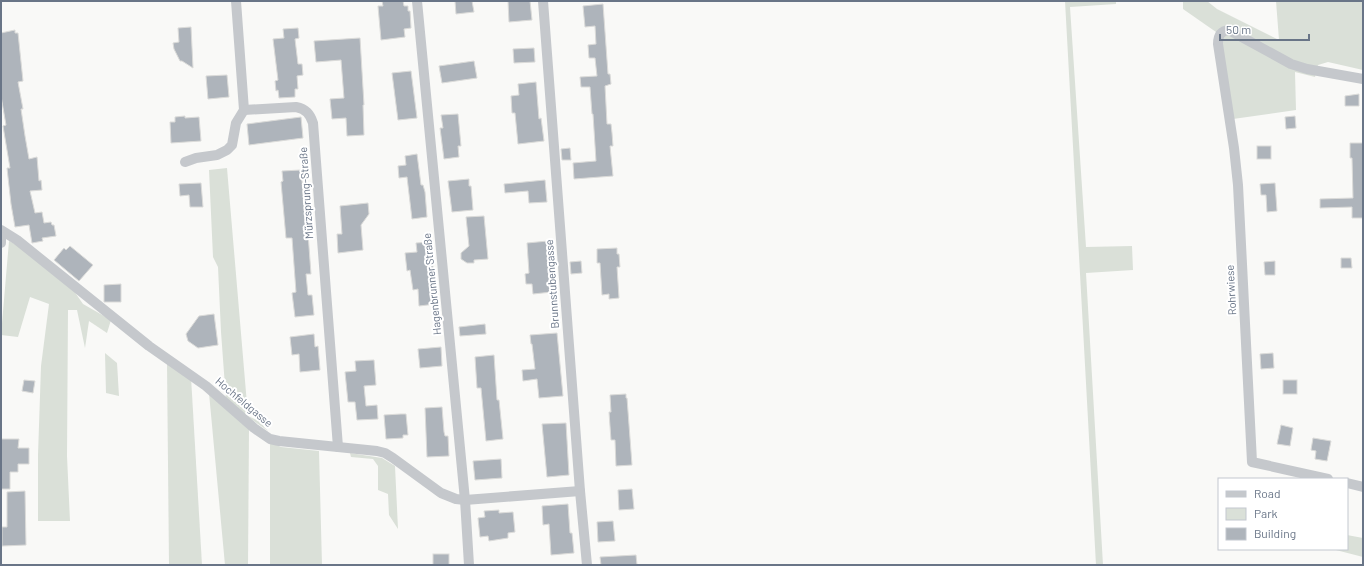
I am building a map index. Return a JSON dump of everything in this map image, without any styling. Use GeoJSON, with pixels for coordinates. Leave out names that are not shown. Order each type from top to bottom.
{"type":"FeatureCollection","features":[{"type":"Feature","properties":{"kind":"street"},"geometry":{"type":"LineString","coordinates":[[185,162],[196,158],[217,155],[227,150],[232,145],[236,123],[244,110],[236,1]]}},
{"type":"Feature","properties":{"kind":"street","name":"Hagenbrunner Straße"},"geometry":{"type":"LineString","coordinates":[[417,1],[465,500],[469,565]]}},
{"type":"Feature","properties":{"kind":"street","name":"Brunnstubengasse"},"geometry":{"type":"LineString","coordinates":[[543,1],[580,491],[587,565]]}},
{"type":"Feature","properties":{"kind":"street","name":"Rohrwiese"},"geometry":{"type":"LineString","coordinates":[[1324,478],[1252,462],[1238,185],[1218,40],[1220,34],[1229,30],[1291,64],[1307,69],[1363,79]]}},
{"type":"Feature","properties":{"kind":"street","name":"Mürzsprung-Straße"},"geometry":{"type":"LineString","coordinates":[[244,110],[296,107],[302,108],[312,117],[338,447]]}},
{"type":"Feature","properties":{"kind":"street","name":"Hochfeldgasse"},"geometry":{"type":"LineString","coordinates":[[1,230],[17,240],[149,346],[206,386],[262,434],[270,438],[279,441],[385,453],[442,493],[456,499],[465,500],[580,491]]}},
{"type":"Feature","properties":{"kind":"street"},"geometry":{"type":"LineString","coordinates":[[1,237],[1,243]]}},
{"type":"Feature","properties":{"kind":"street"},"geometry":{"type":"LineString","coordinates":[[1348,483],[1363,487]]}},
{"type":"Feature","properties":{"kind":"green space"},"geometry":{"type":"Polygon","coordinates":[[[1065,1],[1116,1],[1116,4],[1070,7],[1086,247],[1132,246],[1133,270],[1086,273],[1103,565],[1096,565],[1065,1]]]}},
{"type":"Feature","properties":{"kind":"green space"},"geometry":{"type":"Polygon","coordinates":[[[1183,1],[1207,1],[1217,9],[1279,40],[1276,1],[1363,1],[1363,70],[1328,62],[1318,65],[1315,77],[1295,72],[1296,110],[1233,119],[1216,32],[1183,9],[1183,1]]]}},
{"type":"Feature","properties":{"kind":"green space"},"geometry":{"type":"Polygon","coordinates":[[[227,168],[248,416],[259,421],[268,431],[226,400],[218,267],[213,257],[209,170],[227,168]]]}},
{"type":"Feature","properties":{"kind":"green space"},"geometry":{"type":"Polygon","coordinates":[[[9,241],[19,246],[74,291],[83,304],[111,320],[107,333],[89,321],[85,348],[77,310],[68,310],[67,456],[70,521],[38,521],[38,455],[41,366],[49,304],[30,297],[18,337],[1,335],[9,241]]]}},
{"type":"Feature","properties":{"kind":"green space"},"geometry":{"type":"Polygon","coordinates":[[[105,353],[117,363],[119,396],[106,393],[105,353]]]}},
{"type":"Feature","properties":{"kind":"green space"},"geometry":{"type":"Polygon","coordinates":[[[167,362],[191,377],[202,565],[169,565],[167,362]]]}},
{"type":"Feature","properties":{"kind":"green space"},"geometry":{"type":"Polygon","coordinates":[[[209,393],[249,429],[248,565],[225,565],[209,393]]]}},
{"type":"Feature","properties":{"kind":"green space"},"geometry":{"type":"Polygon","coordinates":[[[270,442],[281,447],[319,451],[322,565],[270,565],[270,442]]]}},
{"type":"Feature","properties":{"kind":"green space"},"geometry":{"type":"Polygon","coordinates":[[[350,453],[382,458],[395,466],[398,529],[389,515],[388,494],[378,490],[378,466],[373,459],[351,457],[350,453]]]}},
{"type":"Feature","properties":{"kind":"green space"},"geometry":{"type":"Polygon","coordinates":[[[1348,535],[1363,538],[1363,557],[1336,550],[1348,550],[1348,535]]]}},
{"type":"Feature","properties":{"kind":"building"},"geometry":{"type":"Polygon","coordinates":[[[382,1],[403,1],[404,6],[408,6],[408,11],[410,11],[411,28],[404,29],[405,37],[381,40],[378,6],[383,6],[382,1]]]}},
{"type":"Feature","properties":{"kind":"building"},"geometry":{"type":"Polygon","coordinates":[[[455,1],[472,1],[474,12],[456,14],[455,1]]]}},
{"type":"Feature","properties":{"kind":"building"},"geometry":{"type":"Polygon","coordinates":[[[508,1],[530,1],[532,20],[509,22],[508,1]]]}},
{"type":"Feature","properties":{"kind":"building"},"geometry":{"type":"Polygon","coordinates":[[[603,4],[608,74],[610,74],[611,84],[605,86],[607,124],[611,124],[612,133],[613,146],[610,146],[613,176],[574,179],[573,163],[596,161],[590,87],[581,87],[580,77],[597,76],[595,58],[589,58],[588,45],[596,44],[595,26],[585,27],[583,6],[603,4]]]}},
{"type":"Feature","properties":{"kind":"building"},"geometry":{"type":"Polygon","coordinates":[[[191,27],[193,68],[180,61],[174,49],[173,43],[179,42],[178,28],[191,27]]]}},
{"type":"Feature","properties":{"kind":"building"},"geometry":{"type":"Polygon","coordinates":[[[298,28],[299,38],[295,39],[298,64],[302,64],[303,75],[297,76],[298,89],[295,89],[295,97],[279,98],[278,90],[276,91],[275,81],[278,80],[273,39],[284,38],[283,29],[298,28]]]}},
{"type":"Feature","properties":{"kind":"building"},"geometry":{"type":"Polygon","coordinates":[[[15,30],[15,33],[18,33],[23,81],[18,82],[23,109],[21,109],[25,136],[29,159],[37,157],[39,181],[41,180],[42,190],[30,191],[35,213],[42,212],[44,223],[51,222],[52,225],[54,225],[56,236],[42,238],[43,241],[32,243],[29,225],[15,227],[7,168],[10,168],[3,126],[6,125],[1,96],[1,33],[15,30]]]}},
{"type":"Feature","properties":{"kind":"building"},"geometry":{"type":"Polygon","coordinates":[[[360,38],[364,105],[364,135],[347,136],[346,118],[332,119],[330,99],[344,98],[341,60],[316,62],[314,41],[360,38]]]}},
{"type":"Feature","properties":{"kind":"building"},"geometry":{"type":"Polygon","coordinates":[[[534,48],[535,62],[514,63],[513,49],[534,48]]]}},
{"type":"Feature","properties":{"kind":"building"},"geometry":{"type":"Polygon","coordinates":[[[474,61],[477,78],[442,83],[439,66],[474,61]]]}},
{"type":"Feature","properties":{"kind":"building"},"geometry":{"type":"Polygon","coordinates":[[[411,71],[417,118],[398,120],[392,73],[411,71]]]}},
{"type":"Feature","properties":{"kind":"building"},"geometry":{"type":"Polygon","coordinates":[[[227,75],[229,97],[208,99],[206,76],[227,75]]]}},
{"type":"Feature","properties":{"kind":"building"},"geometry":{"type":"Polygon","coordinates":[[[536,82],[539,119],[541,118],[544,141],[518,144],[515,113],[512,113],[511,96],[519,95],[518,84],[536,82]]]}},
{"type":"Feature","properties":{"kind":"building"},"geometry":{"type":"Polygon","coordinates":[[[1359,94],[1359,106],[1345,106],[1345,96],[1359,94]]]}},
{"type":"Feature","properties":{"kind":"building"},"geometry":{"type":"Polygon","coordinates":[[[458,114],[461,146],[458,146],[459,157],[444,159],[440,128],[443,128],[441,115],[458,114]]]}},
{"type":"Feature","properties":{"kind":"building"},"geometry":{"type":"Polygon","coordinates":[[[185,116],[185,118],[199,117],[201,141],[171,143],[170,122],[175,122],[175,117],[185,116]]]}},
{"type":"Feature","properties":{"kind":"building"},"geometry":{"type":"Polygon","coordinates":[[[1295,116],[1296,128],[1286,129],[1285,117],[1295,116]]]}},
{"type":"Feature","properties":{"kind":"building"},"geometry":{"type":"Polygon","coordinates":[[[301,117],[303,138],[249,145],[247,124],[301,117]]]}},
{"type":"Feature","properties":{"kind":"building"},"geometry":{"type":"Polygon","coordinates":[[[1350,143],[1363,143],[1363,218],[1352,218],[1352,207],[1320,208],[1320,199],[1353,198],[1350,143]]]}},
{"type":"Feature","properties":{"kind":"building"},"geometry":{"type":"Polygon","coordinates":[[[1257,146],[1271,146],[1271,159],[1257,159],[1257,146]]]}},
{"type":"Feature","properties":{"kind":"building"},"geometry":{"type":"Polygon","coordinates":[[[570,148],[571,160],[562,160],[561,149],[570,148]]]}},
{"type":"Feature","properties":{"kind":"building"},"geometry":{"type":"Polygon","coordinates":[[[417,154],[421,185],[423,185],[425,192],[427,217],[412,219],[407,177],[399,178],[398,166],[406,165],[405,156],[417,154]]]}},
{"type":"Feature","properties":{"kind":"building"},"geometry":{"type":"Polygon","coordinates":[[[301,170],[305,214],[308,213],[310,233],[308,233],[311,274],[306,274],[308,295],[312,295],[314,315],[295,317],[292,293],[296,292],[292,238],[286,238],[281,182],[283,181],[282,171],[301,170]]]}},
{"type":"Feature","properties":{"kind":"building"},"geometry":{"type":"Polygon","coordinates":[[[469,179],[473,210],[452,212],[448,181],[469,179]]]}},
{"type":"Feature","properties":{"kind":"building"},"geometry":{"type":"Polygon","coordinates":[[[545,180],[547,202],[529,203],[528,191],[505,193],[504,184],[545,180]]]}},
{"type":"Feature","properties":{"kind":"building"},"geometry":{"type":"Polygon","coordinates":[[[201,183],[203,207],[190,207],[189,195],[180,196],[179,184],[201,183]]]}},
{"type":"Feature","properties":{"kind":"building"},"geometry":{"type":"Polygon","coordinates":[[[1275,183],[1277,211],[1267,212],[1266,195],[1261,195],[1260,184],[1275,183]]]}},
{"type":"Feature","properties":{"kind":"building"},"geometry":{"type":"Polygon","coordinates":[[[368,203],[369,214],[361,225],[363,250],[338,253],[337,234],[342,234],[340,206],[368,203]]]}},
{"type":"Feature","properties":{"kind":"building"},"geometry":{"type":"Polygon","coordinates":[[[484,216],[488,259],[474,260],[474,263],[467,263],[461,259],[461,253],[469,246],[466,217],[484,216]]]}},
{"type":"Feature","properties":{"kind":"building"},"geometry":{"type":"Polygon","coordinates":[[[548,241],[552,292],[533,294],[532,284],[526,284],[525,274],[529,273],[527,243],[548,241]]]}},
{"type":"Feature","properties":{"kind":"building"},"geometry":{"type":"Polygon","coordinates":[[[431,242],[436,304],[419,306],[418,289],[413,290],[410,270],[407,271],[405,253],[417,252],[416,243],[431,242]]]}},
{"type":"Feature","properties":{"kind":"building"},"geometry":{"type":"Polygon","coordinates":[[[70,246],[93,265],[79,281],[54,260],[64,248],[66,250],[70,246]]]}},
{"type":"Feature","properties":{"kind":"building"},"geometry":{"type":"Polygon","coordinates":[[[617,248],[620,267],[617,267],[619,298],[609,299],[609,294],[602,295],[600,263],[597,263],[597,249],[617,248]]]}},
{"type":"Feature","properties":{"kind":"building"},"geometry":{"type":"Polygon","coordinates":[[[1341,258],[1351,258],[1352,268],[1341,268],[1341,258]]]}},
{"type":"Feature","properties":{"kind":"building"},"geometry":{"type":"Polygon","coordinates":[[[581,261],[582,273],[571,274],[570,262],[581,261]]]}},
{"type":"Feature","properties":{"kind":"building"},"geometry":{"type":"Polygon","coordinates":[[[1275,261],[1275,275],[1265,275],[1264,262],[1275,261]]]}},
{"type":"Feature","properties":{"kind":"building"},"geometry":{"type":"Polygon","coordinates":[[[121,284],[121,302],[104,302],[104,285],[121,284]]]}},
{"type":"Feature","properties":{"kind":"building"},"geometry":{"type":"Polygon","coordinates":[[[214,314],[218,345],[198,348],[188,341],[186,334],[199,316],[214,314]]]}},
{"type":"Feature","properties":{"kind":"building"},"geometry":{"type":"Polygon","coordinates":[[[485,324],[486,334],[460,336],[459,327],[485,324]]]}},
{"type":"Feature","properties":{"kind":"building"},"geometry":{"type":"Polygon","coordinates":[[[557,333],[563,396],[539,398],[537,379],[523,381],[522,370],[535,369],[530,335],[557,333]]]}},
{"type":"Feature","properties":{"kind":"building"},"geometry":{"type":"Polygon","coordinates":[[[314,334],[315,347],[318,346],[320,370],[300,372],[299,354],[292,355],[290,337],[314,334]]]}},
{"type":"Feature","properties":{"kind":"building"},"geometry":{"type":"Polygon","coordinates":[[[441,347],[442,366],[420,368],[418,349],[441,347]]]}},
{"type":"Feature","properties":{"kind":"building"},"geometry":{"type":"Polygon","coordinates":[[[1273,353],[1274,368],[1261,369],[1260,354],[1273,353]]]}},
{"type":"Feature","properties":{"kind":"building"},"geometry":{"type":"Polygon","coordinates":[[[494,355],[497,400],[499,400],[503,439],[486,441],[481,388],[477,388],[475,357],[494,355]]]}},
{"type":"Feature","properties":{"kind":"building"},"geometry":{"type":"Polygon","coordinates":[[[374,360],[376,385],[364,386],[366,406],[377,405],[378,419],[357,420],[355,402],[348,402],[345,372],[356,371],[355,361],[374,360]]]}},
{"type":"Feature","properties":{"kind":"building"},"geometry":{"type":"Polygon","coordinates":[[[24,380],[35,381],[33,393],[22,391],[24,380]]]}},
{"type":"Feature","properties":{"kind":"building"},"geometry":{"type":"Polygon","coordinates":[[[1283,380],[1297,380],[1297,394],[1283,394],[1283,380]]]}},
{"type":"Feature","properties":{"kind":"building"},"geometry":{"type":"Polygon","coordinates":[[[626,394],[632,465],[616,466],[615,440],[611,440],[609,412],[611,412],[610,395],[626,394]]]}},
{"type":"Feature","properties":{"kind":"building"},"geometry":{"type":"Polygon","coordinates":[[[442,407],[444,432],[445,436],[448,436],[449,456],[427,457],[425,408],[442,407]]]}},
{"type":"Feature","properties":{"kind":"building"},"geometry":{"type":"Polygon","coordinates":[[[406,414],[408,435],[403,435],[403,438],[386,439],[384,415],[406,414]]]}},
{"type":"Feature","properties":{"kind":"building"},"geometry":{"type":"Polygon","coordinates":[[[566,423],[569,475],[547,477],[542,424],[566,423]]]}},
{"type":"Feature","properties":{"kind":"building"},"geometry":{"type":"Polygon","coordinates":[[[1281,425],[1293,428],[1290,446],[1277,444],[1281,425]]]}},
{"type":"Feature","properties":{"kind":"building"},"geometry":{"type":"Polygon","coordinates":[[[1313,438],[1331,441],[1327,461],[1315,459],[1316,451],[1311,450],[1313,438]]]}},
{"type":"Feature","properties":{"kind":"building"},"geometry":{"type":"Polygon","coordinates":[[[1,439],[19,439],[18,448],[29,448],[29,464],[18,464],[18,472],[10,472],[10,489],[1,489],[1,439]]]}},
{"type":"Feature","properties":{"kind":"building"},"geometry":{"type":"Polygon","coordinates":[[[501,459],[502,478],[475,480],[473,461],[501,459]]]}},
{"type":"Feature","properties":{"kind":"building"},"geometry":{"type":"Polygon","coordinates":[[[632,489],[634,509],[619,510],[618,490],[632,489]]]}},
{"type":"Feature","properties":{"kind":"building"},"geometry":{"type":"Polygon","coordinates":[[[25,491],[26,545],[2,546],[2,527],[7,527],[7,492],[25,491]]]}},
{"type":"Feature","properties":{"kind":"building"},"geometry":{"type":"Polygon","coordinates":[[[568,504],[570,533],[572,533],[574,553],[551,555],[549,524],[543,525],[542,506],[568,504]]]}},
{"type":"Feature","properties":{"kind":"building"},"geometry":{"type":"Polygon","coordinates":[[[499,510],[499,513],[513,512],[515,532],[508,533],[508,538],[489,541],[488,536],[480,537],[478,518],[485,517],[484,511],[499,510]]]}},
{"type":"Feature","properties":{"kind":"building"},"geometry":{"type":"Polygon","coordinates":[[[613,521],[615,541],[598,542],[597,522],[613,521]]]}},
{"type":"Feature","properties":{"kind":"building"},"geometry":{"type":"Polygon","coordinates":[[[433,554],[449,554],[449,565],[433,565],[433,554]]]}},
{"type":"Feature","properties":{"kind":"building"},"geometry":{"type":"Polygon","coordinates":[[[636,555],[637,565],[601,565],[600,557],[636,555]]]}}]}
